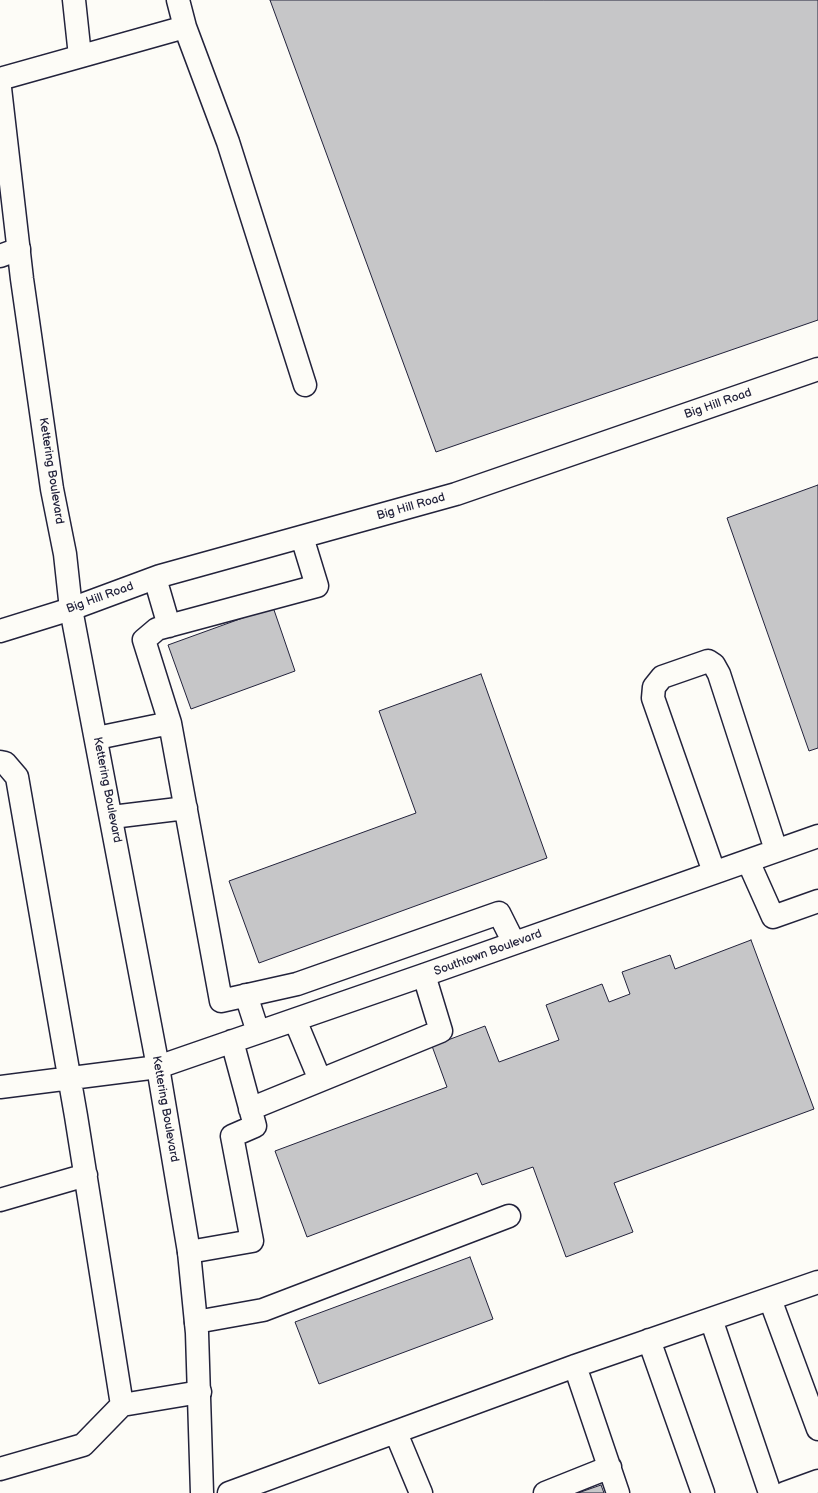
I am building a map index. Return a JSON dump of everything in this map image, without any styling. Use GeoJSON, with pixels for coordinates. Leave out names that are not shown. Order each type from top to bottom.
{"type":"FeatureCollection","features":[{"type":"Feature","properties":{"kind":"street"},"geometry":{"type":"LineString","coordinates":[[74,0],[80,56]]}},
{"type":"Feature","properties":{"kind":"street"},"geometry":{"type":"LineString","coordinates":[[178,0],[185,27],[228,142],[305,385]]}},
{"type":"Feature","properties":{"kind":"street"},"geometry":{"type":"LineString","coordinates":[[0,79],[185,27]]}},
{"type":"Feature","properties":{"kind":"street","name":"Kettering Boulevard"},"geometry":{"type":"LineString","coordinates":[[0,88],[9,253],[52,489],[66,554],[71,609],[97,738],[158,1067],[189,1252],[196,1322],[200,1392],[202,1493]]}},
{"type":"Feature","properties":{"kind":"street","name":"Big Hill Road"},"geometry":{"type":"LineString","coordinates":[[0,631],[71,609],[155,578],[456,494],[818,369]]}},
{"type":"Feature","properties":{"kind":"street"},"geometry":{"type":"LineString","coordinates":[[302,537],[316,586],[157,629],[144,640],[170,723],[221,1001],[297,984],[499,914],[514,943]]}},
{"type":"Feature","properties":{"kind":"street"},"geometry":{"type":"LineString","coordinates":[[155,578],[169,626]]}},
{"type":"Feature","properties":{"kind":"street"},"geometry":{"type":"LineString","coordinates":[[714,872],[653,698],[654,687],[662,677],[708,661],[714,665],[719,674],[776,850]]}},
{"type":"Feature","properties":{"kind":"street"},"geometry":{"type":"LineString","coordinates":[[97,738],[170,723]]}},
{"type":"Feature","properties":{"kind":"street"},"geometry":{"type":"LineString","coordinates":[[0,762],[5,763],[17,777],[70,1077],[122,1405]]}},
{"type":"Feature","properties":{"kind":"street"},"geometry":{"type":"LineString","coordinates":[[112,817],[186,808]]}},
{"type":"Feature","properties":{"kind":"street","name":"Southtown Boulevard"},"geometry":{"type":"LineString","coordinates":[[0,1087],[158,1067],[818,836]]}},
{"type":"Feature","properties":{"kind":"street"},"geometry":{"type":"LineString","coordinates":[[748,860],[773,917],[818,901]]}},
{"type":"Feature","properties":{"kind":"street"},"geometry":{"type":"LineString","coordinates":[[358,963],[370,994]]}},
{"type":"Feature","properties":{"kind":"street"},"geometry":{"type":"LineString","coordinates":[[250,1109],[441,1031],[424,975]]}},
{"type":"Feature","properties":{"kind":"street"},"geometry":{"type":"LineString","coordinates":[[246,995],[258,1032]]}},
{"type":"Feature","properties":{"kind":"street"},"geometry":{"type":"LineString","coordinates":[[295,1020],[320,1080]]}},
{"type":"Feature","properties":{"kind":"street"},"geometry":{"type":"LineString","coordinates":[[189,1252],[252,1241],[232,1136],[254,1126],[232,1042]]}},
{"type":"Feature","properties":{"kind":"street"},"geometry":{"type":"LineString","coordinates":[[0,1200],[86,1174]]}},
{"type":"Feature","properties":{"kind":"street"},"geometry":{"type":"LineString","coordinates":[[196,1322],[263,1310],[509,1216]]}},
{"type":"Feature","properties":{"kind":"street"},"geometry":{"type":"LineString","coordinates":[[229,1493],[358,1447],[575,1366],[818,1282]]}},
{"type":"Feature","properties":{"kind":"street"},"geometry":{"type":"LineString","coordinates":[[770,1299],[818,1429]]}},
{"type":"Feature","properties":{"kind":"street"},"geometry":{"type":"LineString","coordinates":[[712,1319],[770,1493]]}},
{"type":"Feature","properties":{"kind":"street"},"geometry":{"type":"LineString","coordinates":[[649,1340],[703,1493]]}},
{"type":"Feature","properties":{"kind":"street"},"geometry":{"type":"LineString","coordinates":[[575,1366],[618,1493]]}},
{"type":"Feature","properties":{"kind":"street"},"geometry":{"type":"LineString","coordinates":[[0,1469],[83,1445],[122,1405],[200,1392]]}},
{"type":"Feature","properties":{"kind":"street"},"geometry":{"type":"LineString","coordinates":[[396,1433],[421,1493]]}},
{"type":"Feature","properties":{"kind":"street"},"geometry":{"type":"LineString","coordinates":[[545,1493],[610,1467]]}},
{"type":"Feature","properties":{"kind":"street"},"geometry":{"type":"LineString","coordinates":[[786,1493],[818,1481]]}},
{"type":"Feature","properties":{"kind":"building"},"geometry":{"type":"Polygon","coordinates":[[[270,0],[818,0],[818,320],[436,452],[270,0]]]}},
{"type":"Feature","properties":{"kind":"building"},"geometry":{"type":"Polygon","coordinates":[[[818,485],[818,748],[809,751],[727,518],[818,485]]]}},
{"type":"Feature","properties":{"kind":"building"},"geometry":{"type":"Polygon","coordinates":[[[273,607],[295,671],[191,709],[168,645],[273,607]]]}},
{"type":"Feature","properties":{"kind":"building"},"geometry":{"type":"Polygon","coordinates":[[[481,674],[547,858],[259,963],[229,881],[416,813],[379,711],[481,674]]]}},
{"type":"Feature","properties":{"kind":"building"},"geometry":{"type":"Polygon","coordinates":[[[751,940],[814,1109],[614,1183],[633,1232],[566,1257],[533,1167],[482,1185],[477,1173],[307,1237],[275,1151],[447,1087],[432,1046],[485,1026],[499,1062],[559,1040],[546,1005],[602,984],[609,1002],[630,994],[622,972],[670,955],[675,969],[751,940]]]}},
{"type":"Feature","properties":{"kind":"building"},"geometry":{"type":"Polygon","coordinates":[[[470,1257],[493,1319],[319,1384],[295,1322],[470,1257]]]}},
{"type":"Feature","properties":{"kind":"building"},"geometry":{"type":"Polygon","coordinates":[[[601,1485],[604,1493],[578,1493],[601,1485]]]}}]}
